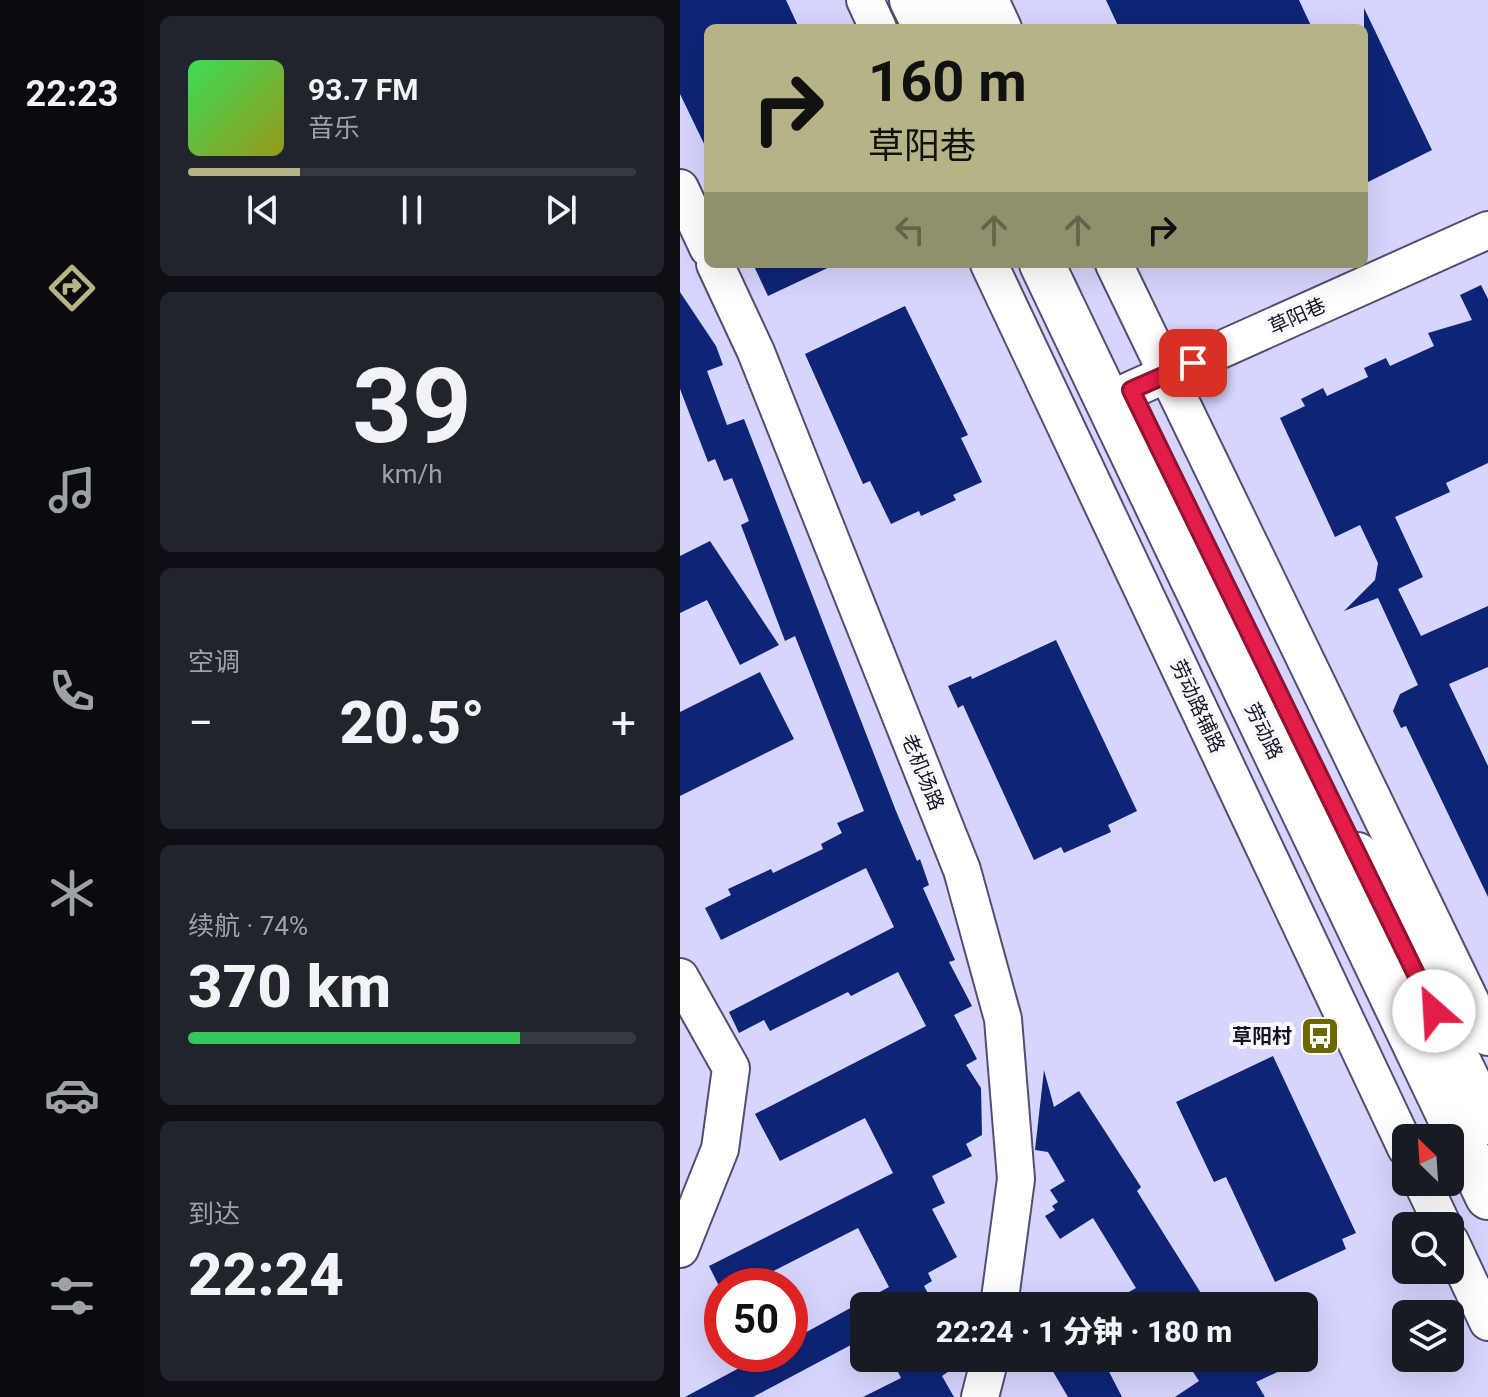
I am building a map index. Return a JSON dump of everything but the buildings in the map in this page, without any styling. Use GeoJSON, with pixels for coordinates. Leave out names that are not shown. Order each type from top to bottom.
{"type":"FeatureCollection","features":[{"type":"Feature","properties":{"kind":"main road"},"geometry":{"type":"LineString","coordinates":[[912,0],[924,24]]}},
{"type":"Feature","properties":{"kind":"main road"},"geometry":{"type":"LineString","coordinates":[[948,0],[959,24]]}},
{"type":"Feature","properties":{"kind":"main road","name":"劳动路"},"geometry":{"type":"LineString","coordinates":[[1045,268],[1135,390],[1488,1197]]}},
{"type":"Feature","properties":{"kind":"main road","name":"劳动路"},"geometry":{"type":"LineString","coordinates":[[1073,268],[1135,390],[1488,1122]]}},
{"type":"Feature","properties":{"kind":"street"},"geometry":{"type":"LineString","coordinates":[[865,0],[876,24]]}},
{"type":"Feature","properties":{"kind":"street"},"geometry":{"type":"LineString","coordinates":[[990,0],[1001,24]]}},
{"type":"Feature","properties":{"kind":"street"},"geometry":{"type":"LineString","coordinates":[[680,188],[704,239]]}},
{"type":"Feature","properties":{"kind":"street","name":"草阳巷"},"geometry":{"type":"LineString","coordinates":[[1135,390],[1488,230]]}},
{"type":"Feature","properties":{"kind":"street","name":"老机场路"},"geometry":{"type":"LineString","coordinates":[[717,268],[756,352],[962,870],[999,1004],[1016,1179],[1001,1292]]}},
{"type":"Feature","properties":{"kind":"street","name":"劳动路辅路"},"geometry":{"type":"LineString","coordinates":[[991,268],[1395,1124]]}},
{"type":"Feature","properties":{"kind":"street"},"geometry":{"type":"LineString","coordinates":[[1115,268],[1135,390],[1488,1037]]}},
{"type":"Feature","properties":{"kind":"street"},"geometry":{"type":"LineString","coordinates":[[680,977],[731,1068],[720,1149],[680,1249]]}},
{"type":"Feature","properties":{"kind":"street"},"geometry":{"type":"LineString","coordinates":[[1464,1271],[1488,1322]]}},
{"type":"Feature","properties":{"kind":"street"},"geometry":{"type":"LineString","coordinates":[[980,1397],[986,1372]]}},
{"type":"Feature","properties":{"kind":"place","name":"草阳村"},"geometry":{"type":"Point","coordinates":[1320,1036]}},
{"type":"Feature","properties":{"kind":"route"},"geometry":{"type":"LineString","coordinates":[[1193,363],[1131,390],[1434,1011]]}}]}
